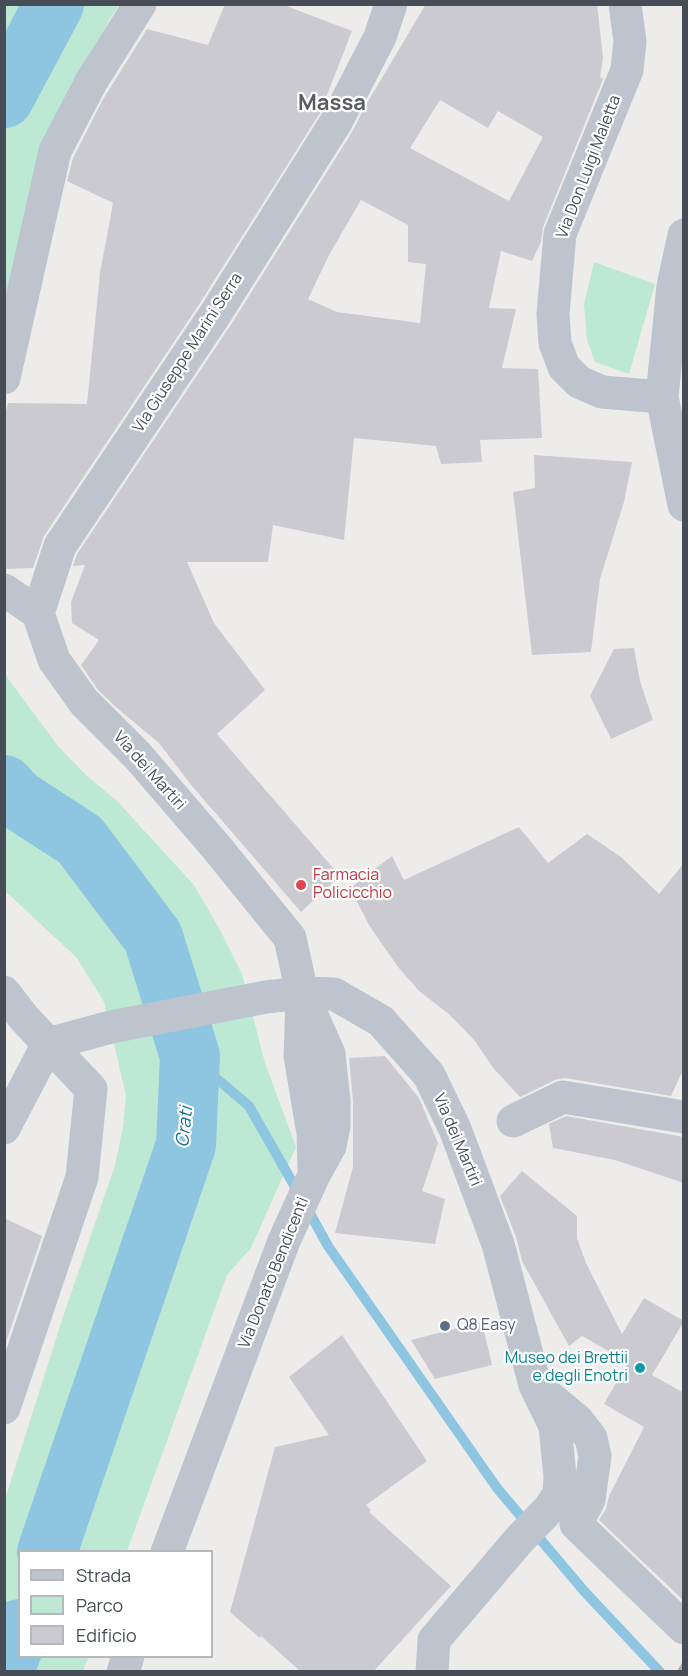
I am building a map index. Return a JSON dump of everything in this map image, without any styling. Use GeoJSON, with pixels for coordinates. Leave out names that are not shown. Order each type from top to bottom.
{"type":"FeatureCollection","features":[{"type":"Feature","properties":{"kind":"street"},"geometry":{"type":"LineString","coordinates":[[4,378],[56,151],[91,82],[140,4]]}},
{"type":"Feature","properties":{"kind":"street","name":"Via Giuseppe Marini Serra"},"geometry":{"type":"LineString","coordinates":[[38,613],[60,546],[216,313],[336,123],[380,37],[391,4]]}},
{"type":"Feature","properties":{"kind":"street","name":"Via Don Luigi Maletta"},"geometry":{"type":"LineString","coordinates":[[625,4],[630,40],[627,70],[560,234],[553,314],[555,343],[564,367],[579,382],[602,392],[662,397]]}},
{"type":"Feature","properties":{"kind":"street"},"geometry":{"type":"LineString","coordinates":[[684,235],[673,286],[662,397],[684,505]]}},
{"type":"Feature","properties":{"kind":"street"},"geometry":{"type":"LineString","coordinates":[[4,590],[38,613]]}},
{"type":"Feature","properties":{"kind":"street","name":"Via dei Martiri"},"geometry":{"type":"LineString","coordinates":[[38,613],[54,660],[84,702],[137,755],[290,938],[302,993],[334,994],[381,1021],[429,1075],[455,1129],[498,1244],[535,1385],[555,1426],[560,1476],[559,1494],[549,1509],[519,1540],[434,1640],[432,1671]]}},
{"type":"Feature","properties":{"kind":"street"},"geometry":{"type":"LineString","coordinates":[[4,992],[24,1018],[91,1089],[82,1177],[4,1408]]}},
{"type":"Feature","properties":{"kind":"street"},"geometry":{"type":"LineString","coordinates":[[4,1128],[48,1044],[111,1027],[266,997],[302,993]]}},
{"type":"Feature","properties":{"kind":"street","name":"Via Donato Bendicenti"},"geometry":{"type":"LineString","coordinates":[[167,1550],[284,1241],[330,1146],[334,1125],[334,1101],[329,1054],[302,993]]}},
{"type":"Feature","properties":{"kind":"street"},"geometry":{"type":"LineString","coordinates":[[513,1121],[563,1096],[684,1117]]}},
{"type":"Feature","properties":{"kind":"street"},"geometry":{"type":"LineString","coordinates":[[535,1385],[578,1421],[591,1438],[595,1456],[589,1500],[576,1524],[684,1628]]}},
{"type":"Feature","properties":{"kind":"green space"},"geometry":{"type":"Polygon","coordinates":[[[5,5],[119,5],[109,20],[41,162],[5,312],[5,5]]]}},
{"type":"Feature","properties":{"kind":"green space"},"geometry":{"type":"Polygon","coordinates":[[[594,262],[655,284],[629,374],[595,362],[587,340],[584,304],[594,262]]]}},
{"type":"Feature","properties":{"kind":"green space"},"geometry":{"type":"Polygon","coordinates":[[[4,671],[58,746],[87,776],[117,801],[194,885],[242,974],[265,1063],[296,1147],[251,1248],[227,1275],[127,1550],[18,1550],[18,1658],[89,1658],[83,1671],[5,1671],[5,1499],[63,1317],[115,1165],[123,1127],[126,1095],[104,1002],[77,958],[5,891],[4,671]]]}},
{"type":"Feature","properties":{"kind":"building"},"geometry":{"type":"Polygon","coordinates":[[[225,4],[281,4],[352,31],[320,113],[200,303],[44,536],[33,568],[4,569],[4,421],[8,403],[87,404],[100,273],[113,203],[67,181],[73,158],[102,101],[147,29],[208,45],[225,4]]]}},
{"type":"Feature","properties":{"kind":"building"},"geometry":{"type":"Polygon","coordinates":[[[426,4],[597,4],[603,58],[600,77],[603,79],[543,227],[541,242],[532,261],[501,251],[489,308],[516,309],[502,368],[538,369],[542,438],[480,440],[482,462],[441,464],[436,446],[354,438],[344,540],[273,525],[268,562],[187,562],[214,623],[265,690],[217,734],[340,876],[301,912],[192,786],[159,743],[98,690],[81,665],[99,640],[72,623],[71,602],[85,565],[73,566],[77,554],[232,323],[352,132],[426,4]],[[440,100],[410,148],[509,201],[543,137],[498,111],[488,128],[440,100]],[[361,200],[329,255],[308,299],[337,312],[420,323],[426,264],[408,262],[408,225],[361,200]]]}},
{"type":"Feature","properties":{"kind":"building"},"geometry":{"type":"Polygon","coordinates":[[[534,455],[632,462],[624,502],[600,579],[591,652],[532,655],[513,492],[535,488],[534,455]]]}},
{"type":"Feature","properties":{"kind":"building"},"geometry":{"type":"Polygon","coordinates":[[[634,648],[640,681],[653,720],[611,739],[590,696],[614,649],[634,648]]]}},
{"type":"Feature","properties":{"kind":"building"},"geometry":{"type":"Polygon","coordinates":[[[519,827],[548,863],[587,834],[621,857],[659,894],[684,863],[684,1068],[671,1096],[565,1078],[555,1080],[520,1097],[494,1069],[474,1040],[450,1015],[419,991],[398,967],[369,925],[350,888],[392,856],[404,880],[519,827]]]}},
{"type":"Feature","properties":{"kind":"building"},"geometry":{"type":"Polygon","coordinates":[[[385,1056],[419,1098],[438,1143],[422,1191],[445,1199],[435,1244],[335,1233],[353,1167],[353,1101],[349,1058],[385,1056]]]}},
{"type":"Feature","properties":{"kind":"building"},"geometry":{"type":"Polygon","coordinates":[[[566,1116],[684,1137],[684,1183],[615,1160],[553,1148],[549,1124],[566,1116]]]}},
{"type":"Feature","properties":{"kind":"building"},"geometry":{"type":"Polygon","coordinates":[[[522,1171],[577,1216],[577,1238],[586,1263],[622,1334],[644,1298],[684,1321],[652,1375],[684,1393],[684,1601],[599,1520],[644,1427],[604,1404],[628,1362],[582,1336],[569,1346],[522,1261],[516,1237],[500,1196],[522,1171]]]}},
{"type":"Feature","properties":{"kind":"building"},"geometry":{"type":"Polygon","coordinates":[[[4,1218],[42,1236],[4,1348],[4,1218]]]}},
{"type":"Feature","properties":{"kind":"building"},"geometry":{"type":"Polygon","coordinates":[[[482,1322],[492,1365],[435,1379],[411,1340],[482,1322]]]}},
{"type":"Feature","properties":{"kind":"building"},"geometry":{"type":"Polygon","coordinates":[[[342,1335],[427,1461],[366,1505],[371,1510],[369,1512],[451,1586],[374,1671],[300,1671],[230,1612],[275,1447],[329,1435],[289,1377],[342,1335]]]}},
{"type":"Feature","properties":{"kind":"waterway","name":"Crati"},"geometry":{"type":"LineString","coordinates":[[4,98],[54,4]]}},
{"type":"Feature","properties":{"kind":"waterway","name":"Crati"},"geometry":{"type":"LineString","coordinates":[[4,785],[17,799],[80,840],[153,937],[190,1056],[186,1145],[48,1550]]}},
{"type":"Feature","properties":{"kind":"waterway"},"geometry":{"type":"LineString","coordinates":[[190,1056],[249,1106],[299,1194]]}},
{"type":"Feature","properties":{"kind":"waterway"},"geometry":{"type":"LineString","coordinates":[[307,1208],[328,1246],[497,1488],[584,1591],[660,1672]]}},
{"type":"Feature","properties":{"kind":"waterway","name":"Crati"},"geometry":{"type":"LineString","coordinates":[[4,1671],[18,1634]]}},
{"type":"Feature","properties":{"kind":"railway"},"geometry":{"type":"LineString","coordinates":[[679,1672],[684,1664]]}},
{"type":"Feature","properties":{"kind":"place","name":"Farmacia Policicchio"},"geometry":{"type":"Point","coordinates":[301,885]}},
{"type":"Feature","properties":{"kind":"place","name":"Q8 Easy"},"geometry":{"type":"Point","coordinates":[445,1326]}},
{"type":"Feature","properties":{"kind":"place","name":"Museo dei Brettii e degli Enotri"},"geometry":{"type":"Point","coordinates":[640,1368]}},
{"type":"Feature","properties":{"kind":"district","name":"Massa"},"geometry":{"type":"Point","coordinates":[332,104]}}]}
